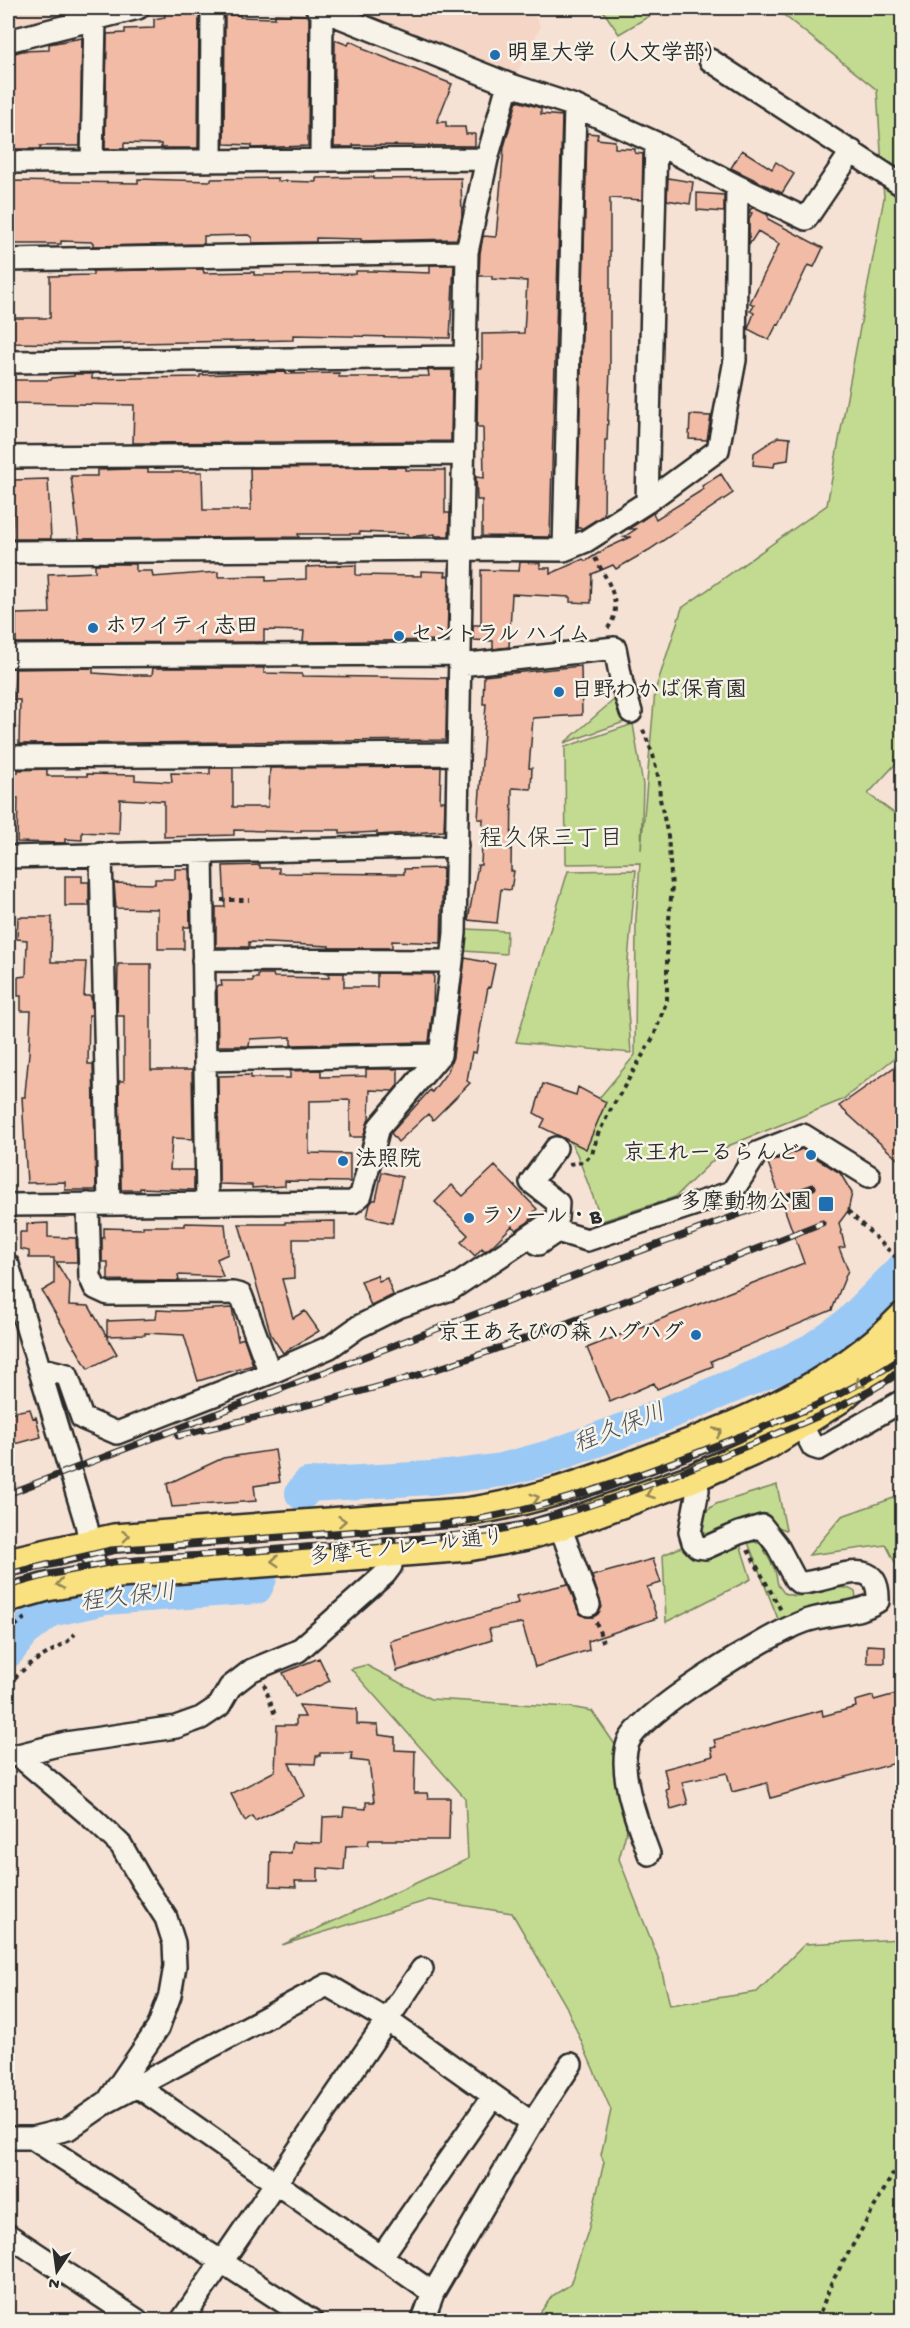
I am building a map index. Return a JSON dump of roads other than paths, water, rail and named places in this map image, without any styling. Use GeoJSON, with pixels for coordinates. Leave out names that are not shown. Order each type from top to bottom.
{"type":"FeatureCollection","features":[{"type":"Feature","properties":{"kind":"main road","name":"多摩モノレール通り"},"geometry":{"type":"LineString","coordinates":[[8,1598],[97,1577],[495,1543],[560,1526],[693,1478],[768,1445],[840,1400],[895,1351],[903,1317]]}},
{"type":"Feature","properties":{"kind":"main road","name":"多摩モノレール通り"},"geometry":{"type":"LineString","coordinates":[[8,1562],[90,1542],[156,1533],[489,1509],[526,1501],[684,1446],[753,1417],[828,1377],[895,1351]]}},
{"type":"Feature","properties":{"kind":"street"},"geometry":{"type":"LineString","coordinates":[[8,40],[138,8]]}},
{"type":"Feature","properties":{"kind":"street"},"geometry":{"type":"LineString","coordinates":[[211,160],[212,8]]}},
{"type":"Feature","properties":{"kind":"street"},"geometry":{"type":"LineString","coordinates":[[321,160],[320,8],[508,84],[575,106],[656,143],[806,219],[852,151]]}},
{"type":"Feature","properties":{"kind":"street"},"geometry":{"type":"LineString","coordinates":[[92,161],[95,19]]}},
{"type":"Feature","properties":{"kind":"street"},"geometry":{"type":"LineString","coordinates":[[710,60],[903,185]]}},
{"type":"Feature","properties":{"kind":"street"},"geometry":{"type":"LineString","coordinates":[[8,1204],[353,1202],[361,1195],[379,1127],[441,1055],[455,933],[467,252],[487,159],[508,84]]}},
{"type":"Feature","properties":{"kind":"street"},"geometry":{"type":"LineString","coordinates":[[564,550],[575,106]]}},
{"type":"Feature","properties":{"kind":"street"},"geometry":{"type":"LineString","coordinates":[[647,502],[656,143]]}},
{"type":"Feature","properties":{"kind":"street"},"geometry":{"type":"LineString","coordinates":[[8,162],[487,159]]}},
{"type":"Feature","properties":{"kind":"street"},"geometry":{"type":"LineString","coordinates":[[8,552],[564,550],[586,541],[647,502],[718,450],[735,360],[737,186]]}},
{"type":"Feature","properties":{"kind":"street"},"geometry":{"type":"LineString","coordinates":[[8,260],[467,252]]}},
{"type":"Feature","properties":{"kind":"street"},"geometry":{"type":"LineString","coordinates":[[8,362],[466,357]]}},
{"type":"Feature","properties":{"kind":"street"},"geometry":{"type":"LineString","coordinates":[[8,458],[463,454]]}},
{"type":"Feature","properties":{"kind":"street"},"geometry":{"type":"LineString","coordinates":[[8,656],[460,660],[615,648],[622,684],[631,712]]}},
{"type":"Feature","properties":{"kind":"street"},"geometry":{"type":"LineString","coordinates":[[8,757],[458,754]]}},
{"type":"Feature","properties":{"kind":"street"},"geometry":{"type":"LineString","coordinates":[[8,857],[457,846]]}},
{"type":"Feature","properties":{"kind":"street"},"geometry":{"type":"LineString","coordinates":[[202,852],[207,1203]]}},
{"type":"Feature","properties":{"kind":"street"},"geometry":{"type":"LineString","coordinates":[[101,855],[110,1204]]}},
{"type":"Feature","properties":{"kind":"street"},"geometry":{"type":"LineString","coordinates":[[203,960],[452,961]]}},
{"type":"Feature","properties":{"kind":"street"},"geometry":{"type":"LineString","coordinates":[[205,1060],[441,1055]]}},
{"type":"Feature","properties":{"kind":"street"},"geometry":{"type":"LineString","coordinates":[[483,1267],[501,1269],[557,1231],[587,1240],[732,1192],[757,1153],[803,1135],[869,1176]]}},
{"type":"Feature","properties":{"kind":"street"},"geometry":{"type":"LineString","coordinates":[[39,1368],[67,1375],[82,1418],[117,1433],[270,1373],[330,1347],[358,1327],[398,1307],[451,1289],[556,1218],[558,1203],[531,1182],[556,1148]]}},
{"type":"Feature","properties":{"kind":"street"},"geometry":{"type":"LineString","coordinates":[[88,1204],[90,1277],[95,1288],[108,1294],[233,1293],[241,1295],[270,1373]]}},
{"type":"Feature","properties":{"kind":"street"},"geometry":{"type":"LineString","coordinates":[[8,1265],[86,1523],[97,1577]]}},
{"type":"Feature","properties":{"kind":"street"},"geometry":{"type":"LineString","coordinates":[[788,1399],[813,1447],[823,1448],[903,1401]]}},
{"type":"Feature","properties":{"kind":"street"},"geometry":{"type":"LineString","coordinates":[[649,1854],[632,1808],[626,1766],[628,1743],[642,1724],[700,1681],[755,1645],[804,1621],[857,1611],[878,1601],[878,1590],[872,1578],[862,1573],[850,1571],[811,1583],[800,1583],[795,1579],[777,1545],[762,1526],[705,1548],[698,1547],[693,1542],[690,1532],[698,1490],[693,1478]]}},
{"type":"Feature","properties":{"kind":"street"},"geometry":{"type":"LineString","coordinates":[[560,1526],[589,1605]]}},
{"type":"Feature","properties":{"kind":"street"},"geometry":{"type":"LineString","coordinates":[[13,1756],[66,1743],[176,1728],[201,1718],[219,1706],[230,1687],[252,1670],[298,1651],[385,1574],[391,1566],[390,1553]]}},
{"type":"Feature","properties":{"kind":"street"},"geometry":{"type":"LineString","coordinates":[[13,1756],[90,1816],[121,1845],[166,1918],[174,1943],[175,1966],[170,1995],[158,2028],[107,2102]]}},
{"type":"Feature","properties":{"kind":"street"},"geometry":{"type":"LineString","coordinates":[[182,2320],[422,1969]]}},
{"type":"Feature","properties":{"kind":"street"},"geometry":{"type":"LineString","coordinates":[[8,2138],[32,2138],[68,2129],[107,2102],[327,1985],[387,2020],[532,2123]]}},
{"type":"Feature","properties":{"kind":"street"},"geometry":{"type":"LineString","coordinates":[[423,2320],[433,2293],[532,2123],[570,2064]]}},
{"type":"Feature","properties":{"kind":"street"},"geometry":{"type":"LineString","coordinates":[[137,2086],[433,2293]]}},
{"type":"Feature","properties":{"kind":"street"},"geometry":{"type":"LineString","coordinates":[[382,2256],[493,2096]]}},
{"type":"Feature","properties":{"kind":"street"},"geometry":{"type":"LineString","coordinates":[[32,2138],[311,2320]]}},
{"type":"Feature","properties":{"kind":"street"},"geometry":{"type":"LineString","coordinates":[[8,2235],[137,2320]]}},
{"type":"Feature","properties":{"kind":"waterway","name":"程久保川"},"geometry":{"type":"LineString","coordinates":[[302,1493],[308,1485],[448,1477],[502,1470],[550,1457],[648,1421],[776,1368],[812,1350],[850,1323],[902,1270]]}},
{"type":"Feature","properties":{"kind":"waterway","name":"程久保川"},"geometry":{"type":"LineString","coordinates":[[8,1651],[23,1632],[51,1610],[105,1598],[256,1587],[260,1578]]}},
{"type":"Feature","properties":{"kind":"railway"},"geometry":{"type":"LineString","coordinates":[[8,1494],[616,1260],[813,1187]]}},
{"type":"Feature","properties":{"kind":"railway"},"geometry":{"type":"LineString","coordinates":[[178,1436],[300,1407],[421,1374],[522,1340],[623,1302],[822,1223]]}},
{"type":"Feature","properties":{"kind":"railway"},"geometry":{"type":"LineString","coordinates":[[8,1574],[111,1550],[439,1525],[476,1520],[548,1504],[618,1482],[769,1425],[859,1384],[902,1358]]}},
{"type":"Feature","properties":{"kind":"railway"},"geometry":{"type":"LineString","coordinates":[[8,1586],[48,1575],[113,1562],[438,1537],[486,1532],[526,1524],[622,1494],[747,1446],[865,1394],[902,1371]]}},
{"type":"Feature","properties":{"kind":"place","name":"明星大学（人文学部）"},"geometry":{"type":"Point","coordinates":[495,55]}},
{"type":"Feature","properties":{"kind":"place","name":"ホワイティ志田"},"geometry":{"type":"Point","coordinates":[93,628]}},
{"type":"Feature","properties":{"kind":"place","name":"セントラル ハイム"},"geometry":{"type":"Point","coordinates":[399,636]}},
{"type":"Feature","properties":{"kind":"place","name":"日野わかば保育園"},"geometry":{"type":"Point","coordinates":[559,692]}},
{"type":"Feature","properties":{"kind":"place","name":"京王れーるらんど"},"geometry":{"type":"Point","coordinates":[811,1155]}},
{"type":"Feature","properties":{"kind":"place","name":"法照院"},"geometry":{"type":"Point","coordinates":[343,1161]}},
{"type":"Feature","properties":{"kind":"place","name":"多摩動物公園"},"geometry":{"type":"Point","coordinates":[826,1204]}},
{"type":"Feature","properties":{"kind":"place","name":"ラソール・B"},"geometry":{"type":"Point","coordinates":[469,1218]}},
{"type":"Feature","properties":{"kind":"place","name":"京王あそびの森 ハグハグ"},"geometry":{"type":"Point","coordinates":[696,1335]}},
{"type":"Feature","properties":{"kind":"district","name":"程久保三丁目"},"geometry":{"type":"Point","coordinates":[551,840]}}]}
